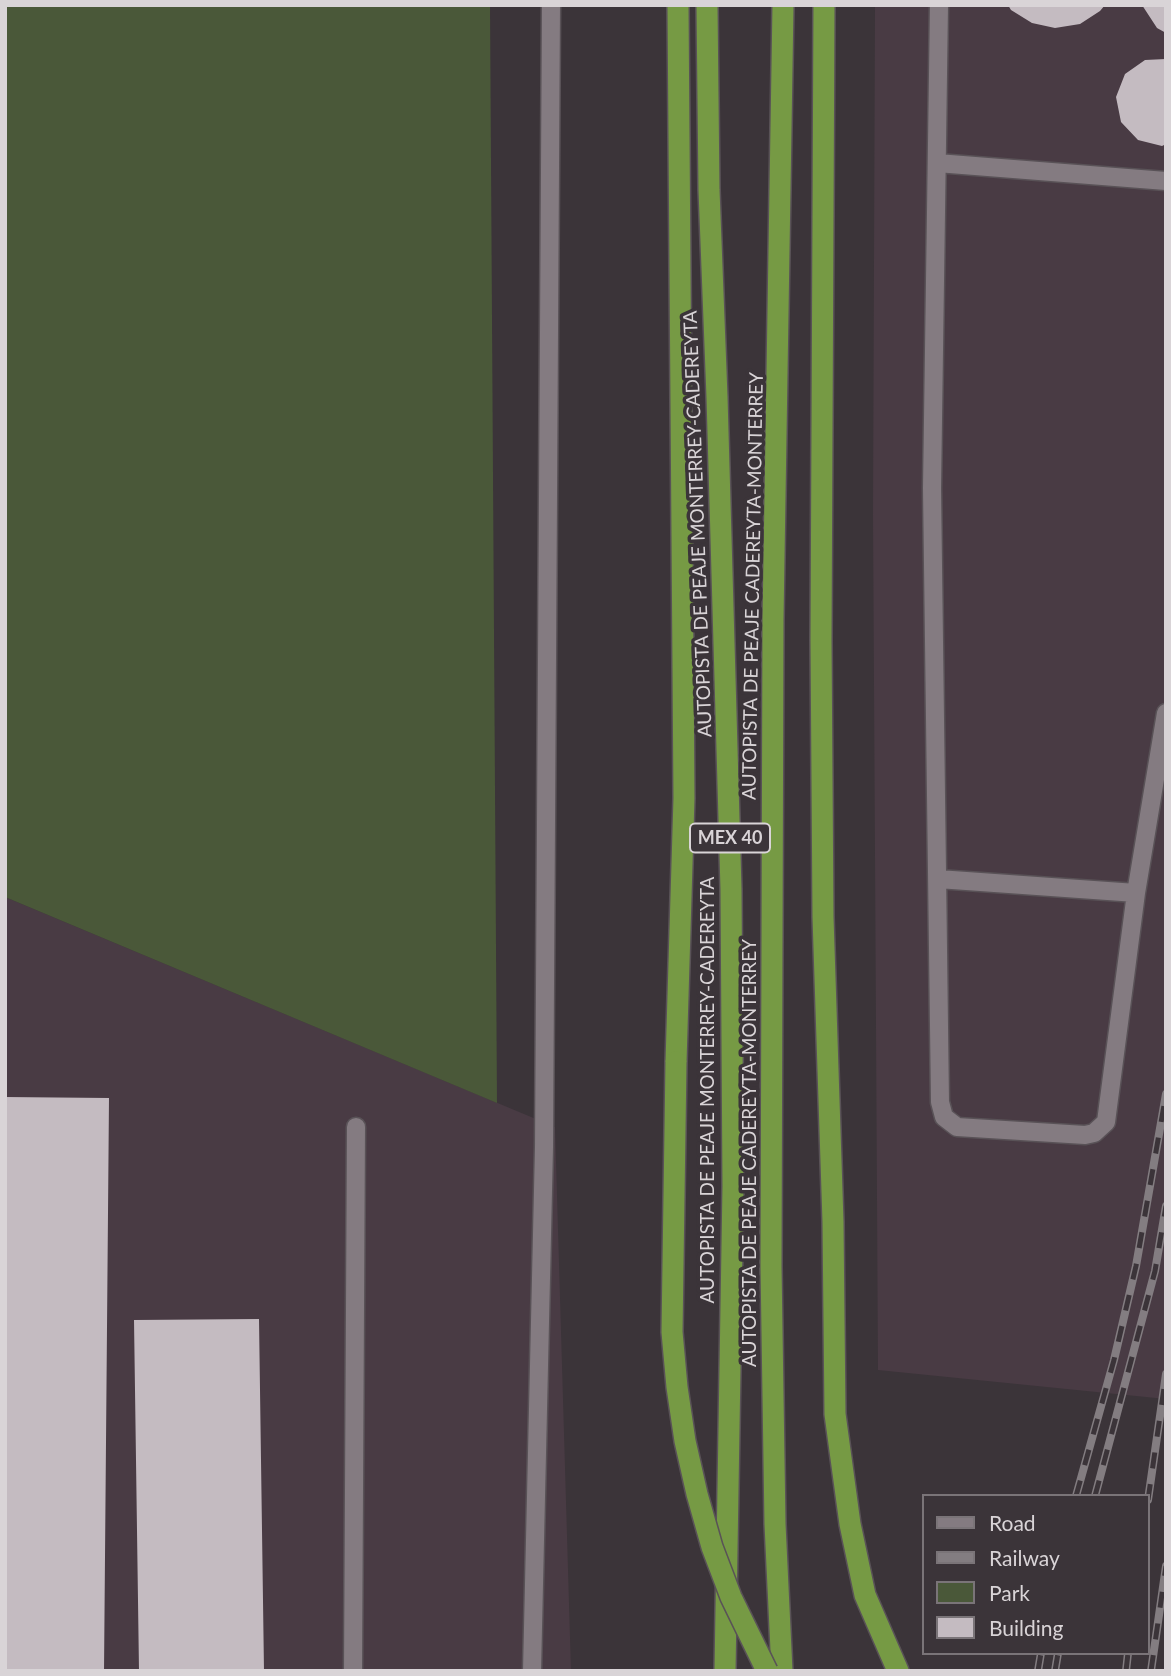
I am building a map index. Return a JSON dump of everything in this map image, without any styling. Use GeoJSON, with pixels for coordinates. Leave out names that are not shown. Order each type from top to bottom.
{"type":"FeatureCollection","features":[{"type":"Feature","properties":{"kind":"highway"},"geometry":{"type":"LineString","coordinates":[[678,5],[684,798],[672,1332],[679,1400],[697,1494],[731,1597],[767,1671]]}},
{"type":"Feature","properties":{"kind":"highway","name":"AUTOPISTA DE PEAJE MONTERREY-CADEREYTA"},"geometry":{"type":"LineString","coordinates":[[707,5],[709,190],[718,397],[731,889],[733,1186],[725,1671]]}},
{"type":"Feature","properties":{"kind":"highway","name":"AUTOPISTA DE PEAJE CADEREYTA-MONTERREY"},"geometry":{"type":"LineString","coordinates":[[782,1671],[775,1524],[771,1252],[773,619],[783,5]]}},
{"type":"Feature","properties":{"kind":"highway"},"geometry":{"type":"LineString","coordinates":[[824,5],[821,640],[823,931],[833,1222],[835,1414],[850,1524],[865,1595],[898,1671]]}},
{"type":"Feature","properties":{"kind":"street"},"geometry":{"type":"LineString","coordinates":[[532,1671],[544,1147],[551,5]]}},
{"type":"Feature","properties":{"kind":"street"},"geometry":{"type":"LineString","coordinates":[[939,5],[932,488],[940,1102],[944,1117],[957,1127],[1085,1135],[1094,1133],[1106,1122],[1136,893],[1166,713]]}},
{"type":"Feature","properties":{"kind":"street"},"geometry":{"type":"LineString","coordinates":[[937,163],[1166,181]]}},
{"type":"Feature","properties":{"kind":"street"},"geometry":{"type":"LineString","coordinates":[[938,879],[1136,893]]}},
{"type":"Feature","properties":{"kind":"street"},"geometry":{"type":"LineString","coordinates":[[353,1671],[356,1127]]}},
{"type":"Feature","properties":{"kind":"shaded area"},"geometry":{"type":"Polygon","coordinates":[[[875,5],[1166,5],[1166,1399],[878,1370],[873,514],[875,5]]]}},
{"type":"Feature","properties":{"kind":"shaded area"},"geometry":{"type":"Polygon","coordinates":[[[5,897],[555,1127],[571,1671],[5,1671],[5,897]]]}},
{"type":"Feature","properties":{"kind":"green space"},"geometry":{"type":"Polygon","coordinates":[[[5,5],[490,5],[497,1103],[5,897],[5,5]]]}},
{"type":"Feature","properties":{"kind":"building"},"geometry":{"type":"Polygon","coordinates":[[[1008,5],[1105,5],[1080,24],[1055,28],[1032,23],[1011,10],[1008,5]]]}},
{"type":"Feature","properties":{"kind":"building"},"geometry":{"type":"Polygon","coordinates":[[[1142,5],[1166,5],[1166,33],[1157,28],[1142,5]]]}},
{"type":"Feature","properties":{"kind":"building"},"geometry":{"type":"Polygon","coordinates":[[[1166,59],[1166,144],[1162,146],[1138,140],[1121,122],[1116,97],[1125,74],[1145,60],[1166,59]]]}},
{"type":"Feature","properties":{"kind":"building"},"geometry":{"type":"Polygon","coordinates":[[[5,1097],[109,1098],[104,1671],[5,1671],[5,1097]]]}},
{"type":"Feature","properties":{"kind":"building"},"geometry":{"type":"Polygon","coordinates":[[[259,1319],[264,1671],[139,1671],[134,1320],[259,1319]]]}},
{"type":"Feature","properties":{"kind":"railway"},"geometry":{"type":"LineString","coordinates":[[1077,1494],[1114,1360],[1136,1266],[1166,1094]]}},
{"type":"Feature","properties":{"kind":"railway"},"geometry":{"type":"LineString","coordinates":[[1096,1494],[1155,1271],[1166,1206]]}},
{"type":"Feature","properties":{"kind":"railway"},"geometry":{"type":"LineString","coordinates":[[1149,1494],[1166,1374]]}},
{"type":"Feature","properties":{"kind":"railway"},"geometry":{"type":"LineString","coordinates":[[1151,1671],[1166,1566]]}},
{"type":"Feature","properties":{"kind":"railway"},"geometry":{"type":"LineString","coordinates":[[1038,1671],[1041,1655]]}},
{"type":"Feature","properties":{"kind":"railway"},"geometry":{"type":"LineString","coordinates":[[1055,1671],[1058,1655]]}},
{"type":"Feature","properties":{"kind":"railway"},"geometry":{"type":"LineString","coordinates":[[1126,1671],[1128,1655]]}}]}
